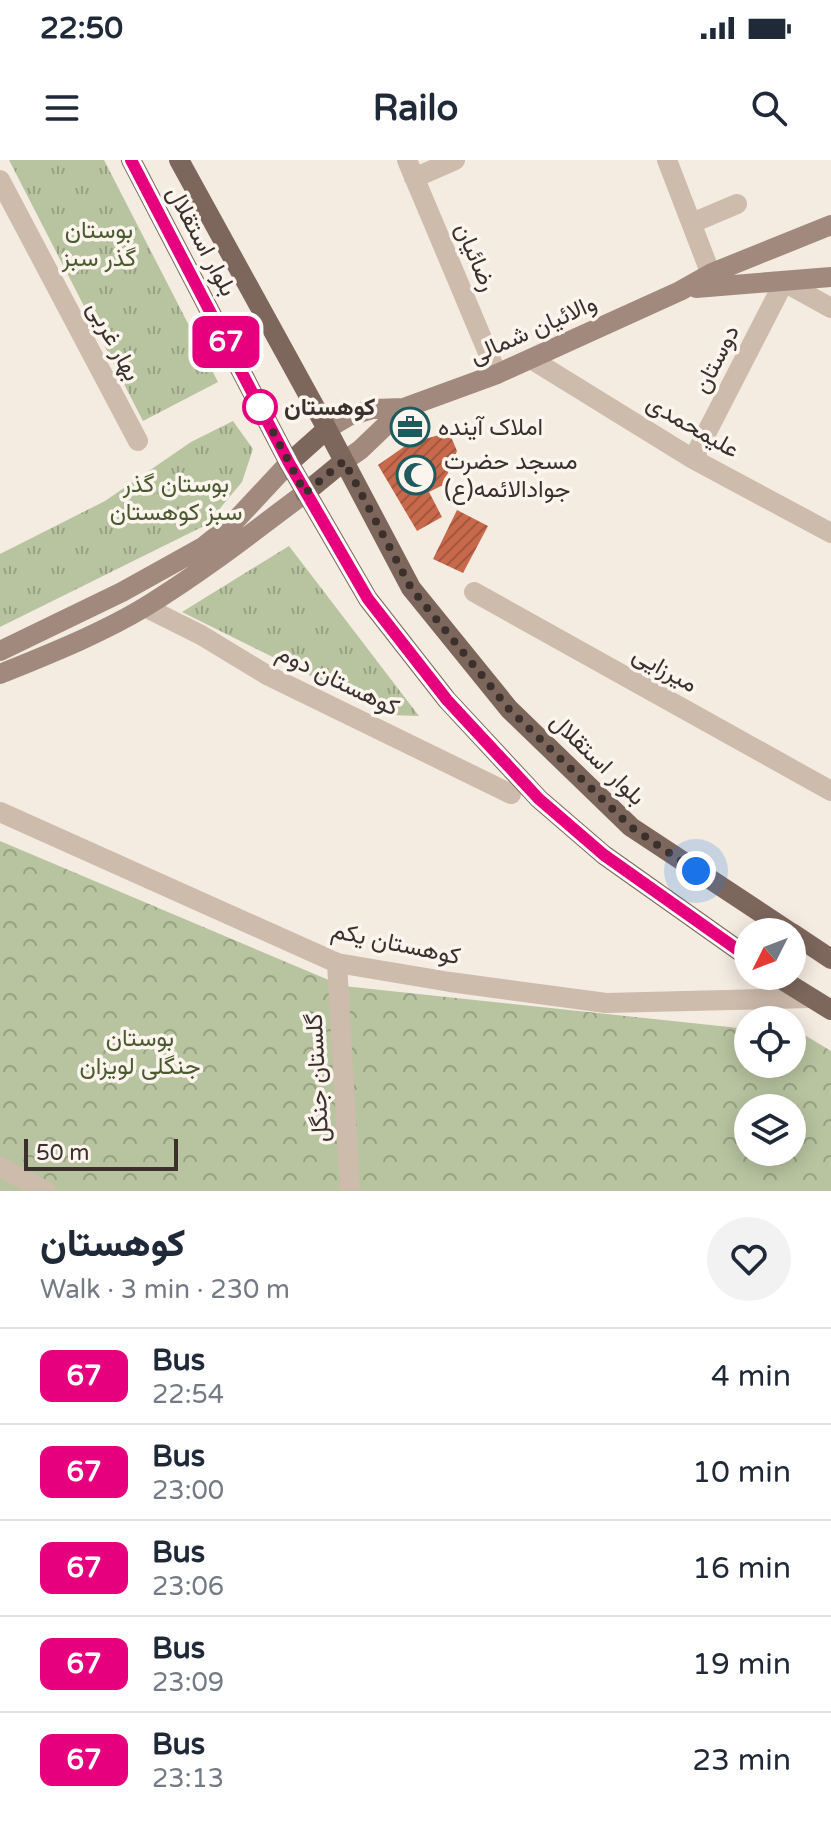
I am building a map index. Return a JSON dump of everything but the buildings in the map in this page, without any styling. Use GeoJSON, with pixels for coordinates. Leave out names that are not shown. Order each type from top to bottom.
{"type":"FeatureCollection","features":[{"type":"Feature","properties":{"kind":"main road","name":"بلوار استقلال"},"geometry":{"type":"LineString","coordinates":[[131,160],[305,493],[368,599],[447,700],[539,799],[604,855],[734,947]]}},
{"type":"Feature","properties":{"kind":"main road","name":"بلوار استقلال"},"geometry":{"type":"LineString","coordinates":[[179,160],[411,588],[509,709],[631,827],[768,918]]}},
{"type":"Feature","properties":{"kind":"main road","name":"والائیان شمالی"},"geometry":{"type":"LineString","coordinates":[[327,429],[349,416],[373,409],[404,408],[497,374],[831,225]]}},
{"type":"Feature","properties":{"kind":"main road","name":"والائیان شمالی"},"geometry":{"type":"LineString","coordinates":[[713,279],[784,282],[831,277]]}},
{"type":"Feature","properties":{"kind":"main road","name":"والائیان شمالی"},"geometry":{"type":"LineString","coordinates":[[344,461],[404,408]]}},
{"type":"Feature","properties":{"kind":"main road"},"geometry":{"type":"LineString","coordinates":[[0,651],[122,592],[203,547],[234,522],[289,463],[327,429]]}},
{"type":"Feature","properties":{"kind":"main road"},"geometry":{"type":"LineString","coordinates":[[0,674],[145,607],[180,585],[344,461]]}},
{"type":"Feature","properties":{"kind":"main road"},"geometry":{"type":"LineString","coordinates":[[122,592],[145,607]]}},
{"type":"Feature","properties":{"kind":"main road","name":"بلوار استقلال"},"geometry":{"type":"LineString","coordinates":[[806,943],[831,959]]}},
{"type":"Feature","properties":{"kind":"main road"},"geometry":{"type":"LineString","coordinates":[[798,990],[831,1010]]}},
{"type":"Feature","properties":{"kind":"street"},"geometry":{"type":"LineString","coordinates":[[410,169],[455,160]]}},
{"type":"Feature","properties":{"kind":"street"},"geometry":{"type":"LineString","coordinates":[[667,160],[713,279]]}},
{"type":"Feature","properties":{"kind":"street","name":"رضائیان"},"geometry":{"type":"LineString","coordinates":[[410,169],[497,374]]}},
{"type":"Feature","properties":{"kind":"street","name":"بهار غربی"},"geometry":{"type":"LineString","coordinates":[[0,180],[138,441]]}},
{"type":"Feature","properties":{"kind":"street"},"geometry":{"type":"LineString","coordinates":[[692,223],[737,204]]}},
{"type":"Feature","properties":{"kind":"street"},"geometry":{"type":"LineString","coordinates":[[784,282],[831,308]]}},
{"type":"Feature","properties":{"kind":"street","name":"دوستان"},"geometry":{"type":"LineString","coordinates":[[693,459],[784,282]]}},
{"type":"Feature","properties":{"kind":"street","name":"علیمحمدی"},"geometry":{"type":"LineString","coordinates":[[531,359],[693,459],[831,533]]}},
{"type":"Feature","properties":{"kind":"street","name":"میرزایی"},"geometry":{"type":"LineString","coordinates":[[474,592],[831,791]]}},
{"type":"Feature","properties":{"kind":"street","name":"کوهستان دوم"},"geometry":{"type":"LineString","coordinates":[[145,607],[201,635],[267,675],[511,794]]}},
{"type":"Feature","properties":{"kind":"street","name":"کوهستان یکم"},"geometry":{"type":"LineString","coordinates":[[0,812],[337,963],[606,1003],[810,998]]}},
{"type":"Feature","properties":{"kind":"street","name":"گلستان جنگل"},"geometry":{"type":"LineString","coordinates":[[337,963],[350,1191]]}},
{"type":"Feature","properties":{"kind":"street"},"geometry":{"type":"LineString","coordinates":[[0,1167],[46,1191]]}},
{"type":"Feature","properties":{"kind":"green space","name":"بوستان گذر سبز"},"geometry":{"type":"Polygon","coordinates":[[[9,160],[104,160],[218,382],[143,421],[9,160]]]}},
{"type":"Feature","properties":{"kind":"green space","name":"بوستان گذر سبز کوهستان"},"geometry":{"type":"Polygon","coordinates":[[[233,421],[253,449],[242,482],[206,525],[0,627],[0,554],[105,501],[191,442],[233,421]]]}},
{"type":"Feature","properties":{"kind":"green space"},"geometry":{"type":"Polygon","coordinates":[[[289,546],[419,716],[390,715],[182,612],[289,546]]]}},
{"type":"Feature","properties":{"kind":"green space","name":"بوستان جنگلی لویزان"},"geometry":{"type":"Polygon","coordinates":[[[0,841],[343,986],[734,1028],[734,1078],[806,1078],[806,1036],[831,1051],[831,1191],[0,1191],[0,841]]]}},
{"type":"Feature","properties":{"kind":"bus line","name":"67"},"geometry":{"type":"LineString","coordinates":[[131,160],[305,493],[368,599],[447,700],[539,799],[604,855],[734,948]]}},
{"type":"Feature","properties":{"kind":"place","name":"کوهستان"},"geometry":{"type":"Point","coordinates":[260,407]}},
{"type":"Feature","properties":{"kind":"place","name":"املاک آینده"},"geometry":{"type":"Point","coordinates":[410,427]}},
{"type":"Feature","properties":{"kind":"place","name":"مسجد حضرت جوادالائمه(ع)"},"geometry":{"type":"Point","coordinates":[416,475]}},
{"type":"Feature","properties":{"kind":"route"},"geometry":{"type":"LineString","coordinates":[[260,407],[305,493],[344,461],[411,588],[509,709],[631,827],[696,871]]}}]}
